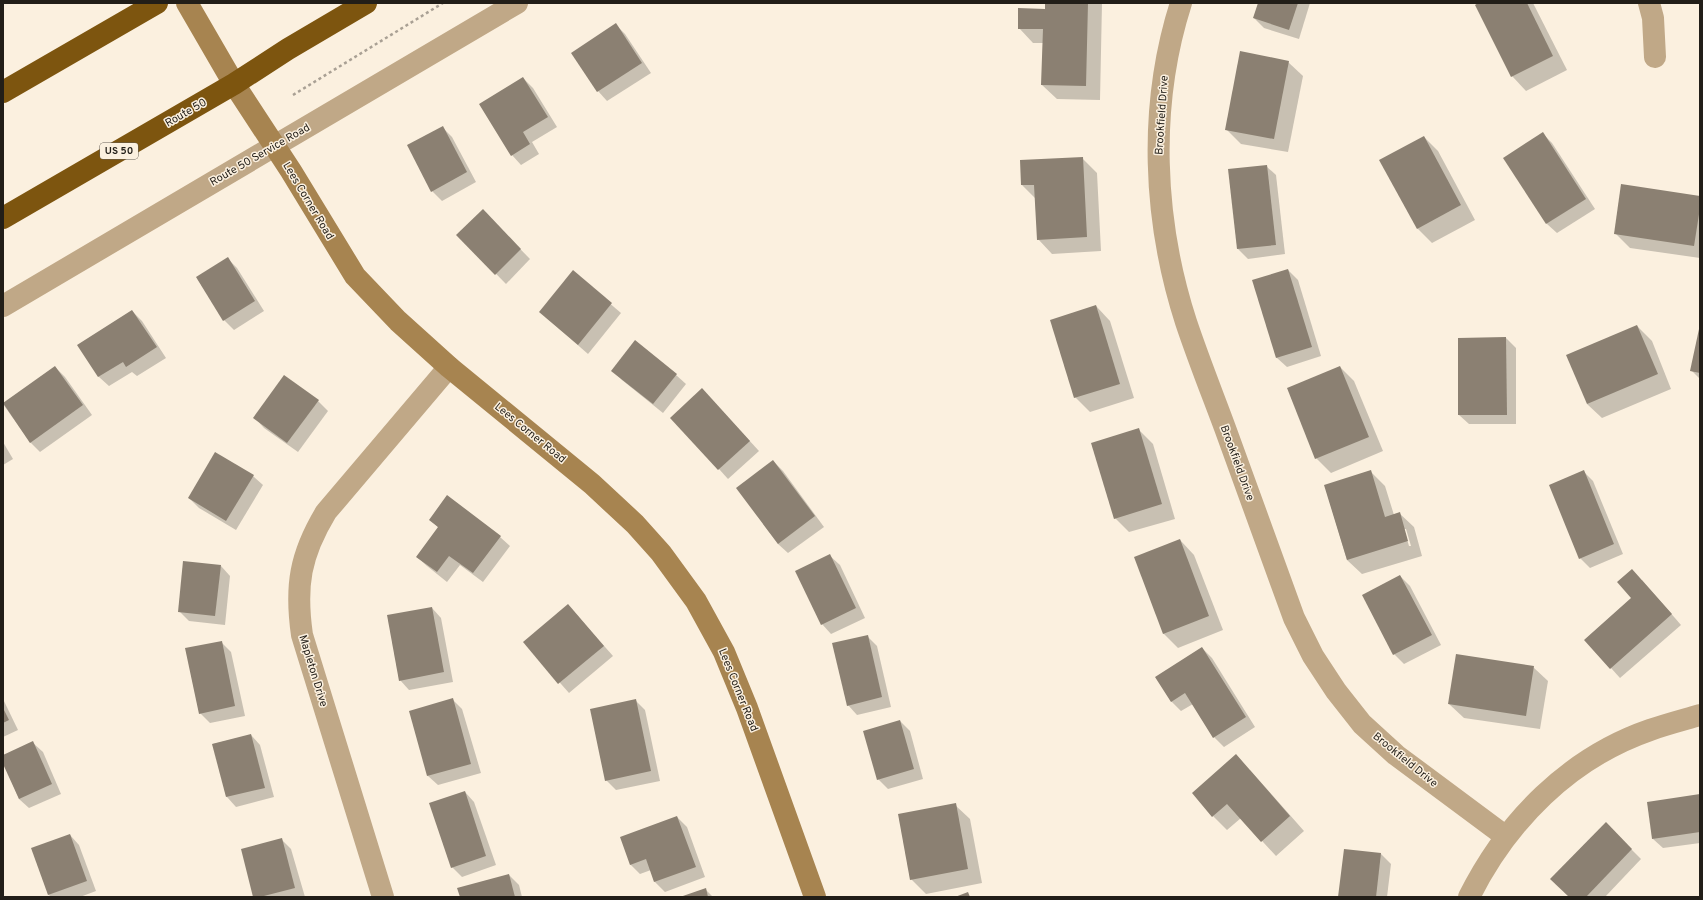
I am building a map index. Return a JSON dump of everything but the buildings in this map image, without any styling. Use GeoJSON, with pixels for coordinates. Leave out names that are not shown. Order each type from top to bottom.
{"type":"FeatureCollection","features":[{"type":"Feature","properties":{"kind":"highway"},"geometry":{"type":"LineString","coordinates":[[3,92],[157,3]]}},
{"type":"Feature","properties":{"kind":"highway","name":"Route 50"},"geometry":{"type":"LineString","coordinates":[[3,218],[234,84],[288,49],[366,3]]}},
{"type":"Feature","properties":{"kind":"street","name":"Lees Corner Road"},"geometry":{"type":"LineString","coordinates":[[187,3],[234,84],[355,276],[398,322],[448,367],[592,484],[635,524],[661,553],[696,601],[724,652],[747,708],[815,897]]}},
{"type":"Feature","properties":{"kind":"street","name":"Route 50 Service Road"},"geometry":{"type":"LineString","coordinates":[[3,306],[517,3]]}},
{"type":"Feature","properties":{"kind":"street","name":"Brookfield Drive"},"geometry":{"type":"LineString","coordinates":[[1181,3],[1175,23],[1163,82],[1158,142],[1161,203],[1171,263],[1186,322],[1294,618],[1313,656],[1336,691],[1362,724],[1396,755],[1505,836]]}},
{"type":"Feature","properties":{"kind":"street"},"geometry":{"type":"LineString","coordinates":[[1649,3],[1653,18],[1655,57]]}},
{"type":"Feature","properties":{"kind":"street","name":"Mapleton Drive"},"geometry":{"type":"LineString","coordinates":[[383,897],[302,635],[298,608],[299,582],[304,558],[314,533],[326,512],[448,367]]}},
{"type":"Feature","properties":{"kind":"street"},"geometry":{"type":"LineString","coordinates":[[1469,897],[1484,868],[1505,836],[1534,802],[1564,778],[1609,748],[1650,730],[1700,715]]}},
{"type":"Feature","properties":{"kind":"path"},"geometry":{"type":"LineString","coordinates":[[293,94],[443,3]]}}]}
